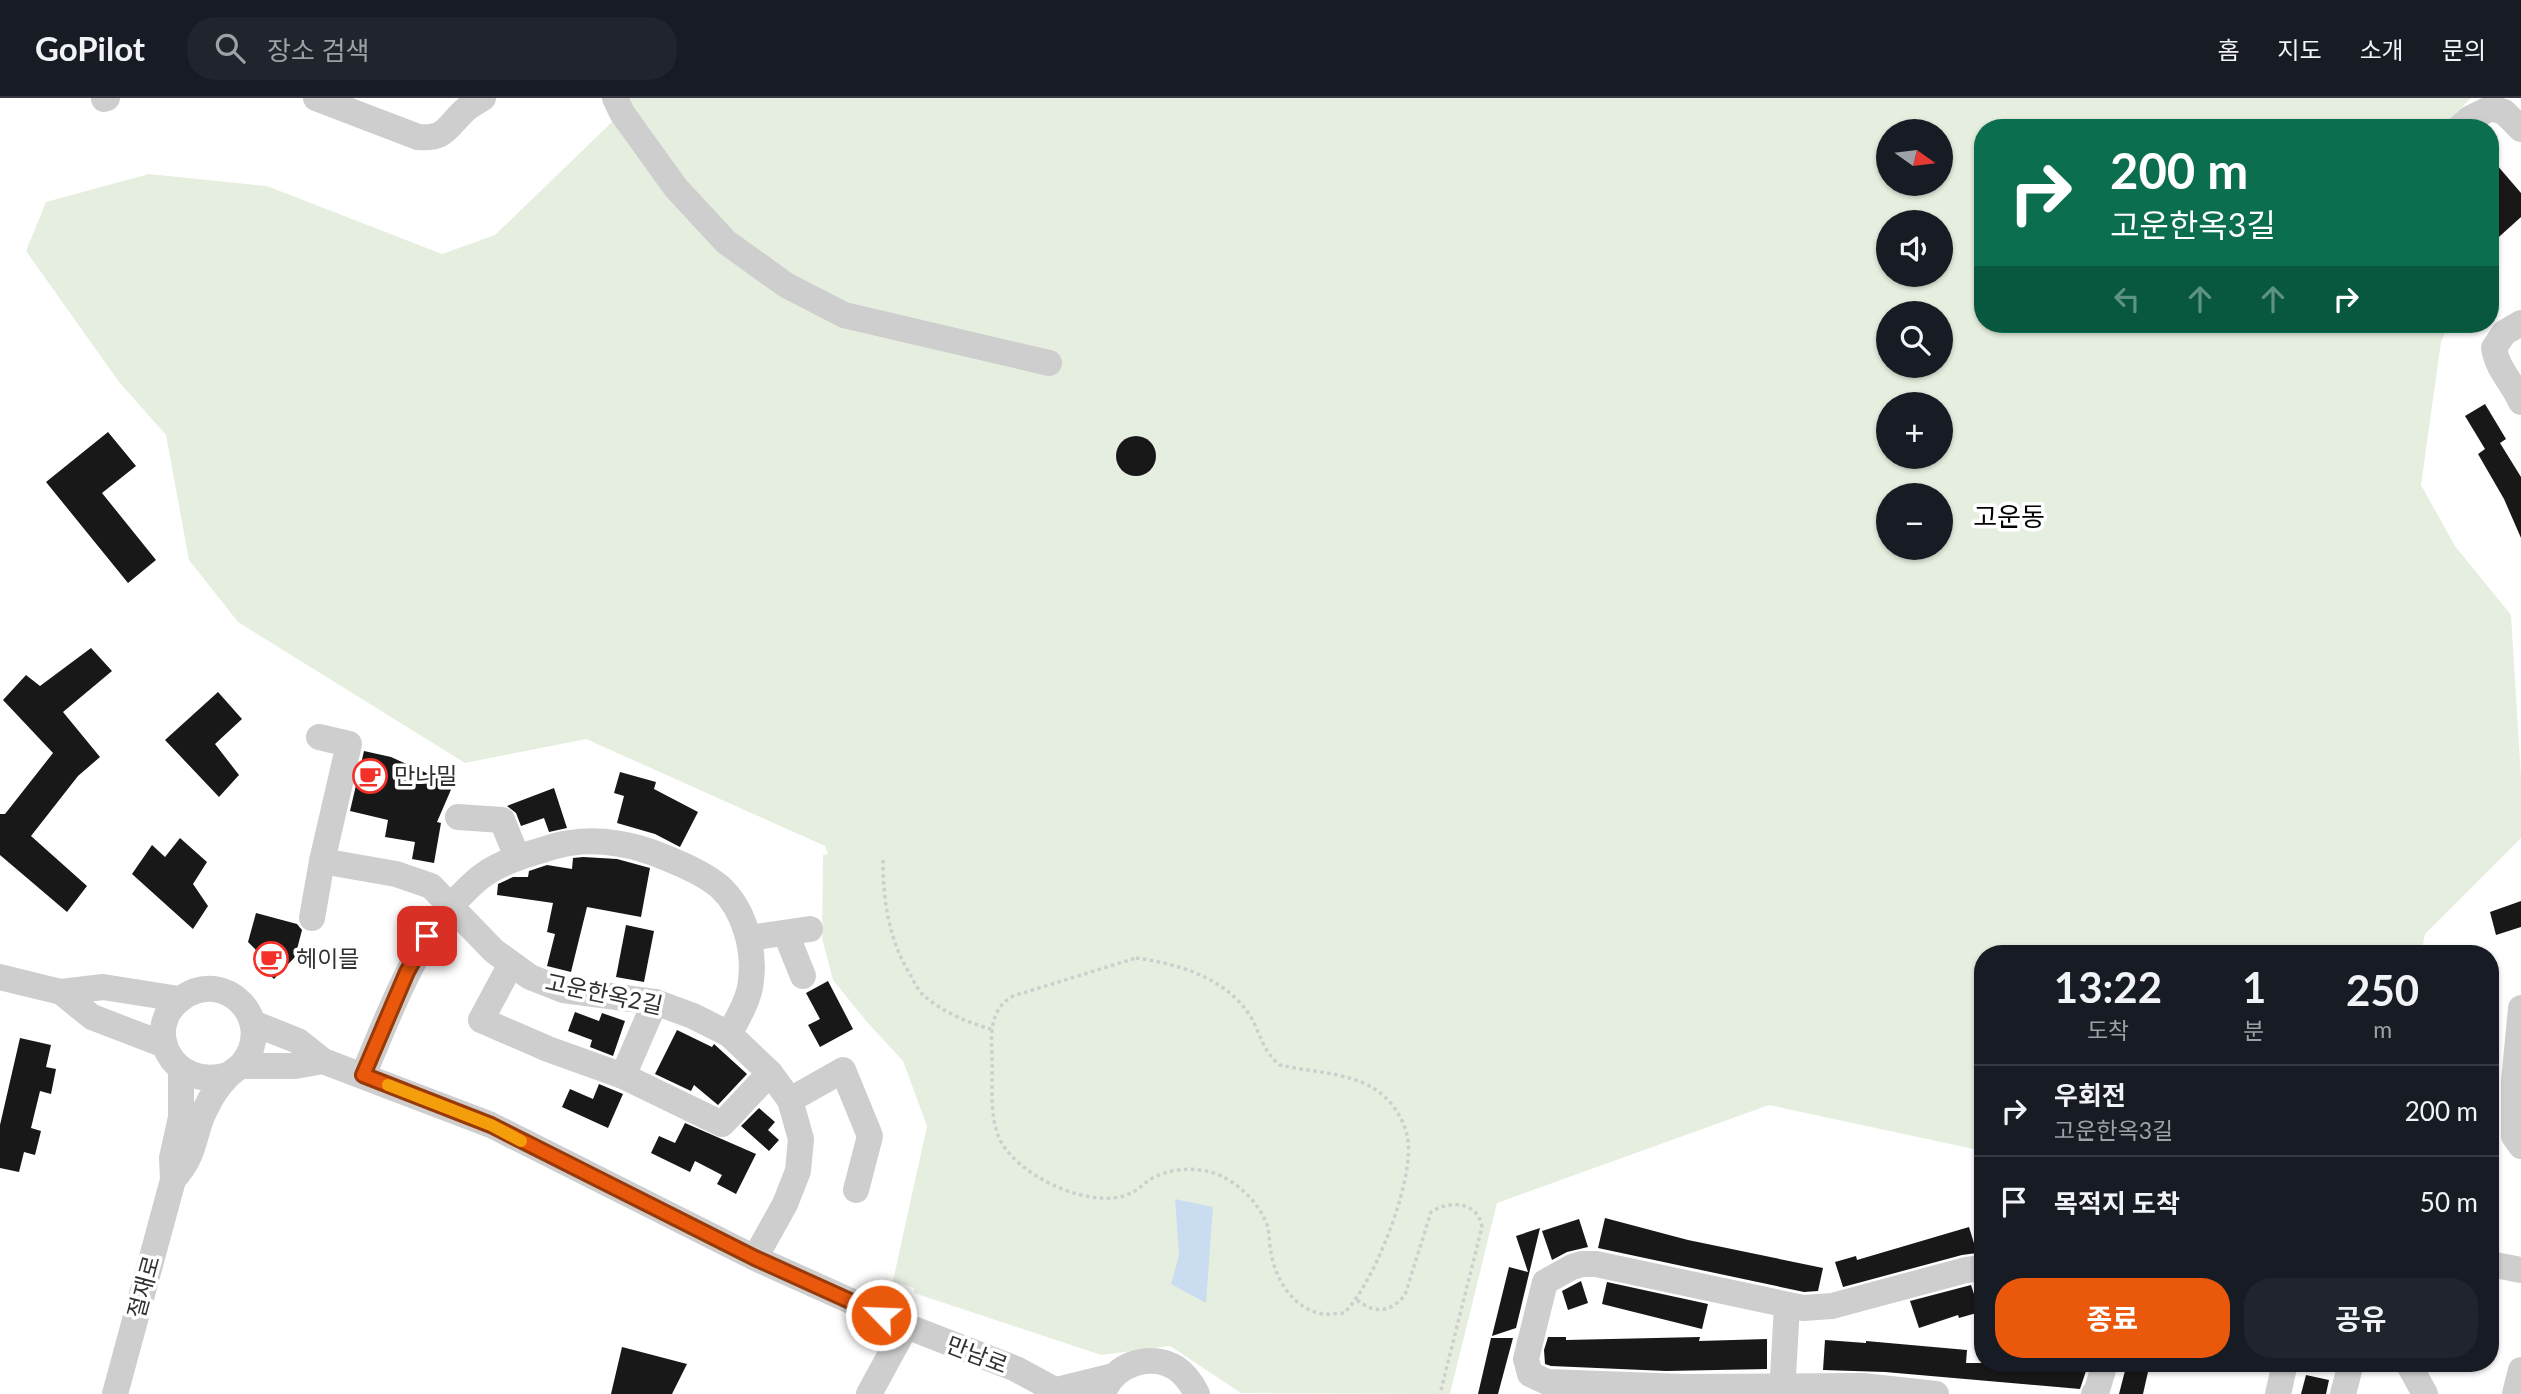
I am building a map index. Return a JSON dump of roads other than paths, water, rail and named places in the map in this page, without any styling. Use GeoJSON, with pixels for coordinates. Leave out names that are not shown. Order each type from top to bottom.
{"type":"FeatureCollection","features":[{"type":"Feature","properties":{"kind":"street"},"geometry":{"type":"LineString","coordinates":[[316,98],[418,137],[433,138],[447,131],[464,110],[483,98]]}},
{"type":"Feature","properties":{"kind":"street"},"geometry":{"type":"LineString","coordinates":[[615,98],[622,113],[676,188],[726,242],[786,285],[844,314],[1049,363]]}},
{"type":"Feature","properties":{"kind":"street"},"geometry":{"type":"LineString","coordinates":[[2469,119],[2491,108],[2504,112],[2521,129]]}},
{"type":"Feature","properties":{"kind":"street"},"geometry":{"type":"LineString","coordinates":[[2521,323],[2504,333],[2494,348],[2500,369],[2515,387],[2521,402]]}},
{"type":"Feature","properties":{"kind":"street"},"geometry":{"type":"LineString","coordinates":[[312,918],[321,861],[349,744],[319,737]]}},
{"type":"Feature","properties":{"kind":"street"},"geometry":{"type":"LineString","coordinates":[[458,817],[502,820],[517,857]]}},
{"type":"Feature","properties":{"kind":"street"},"geometry":{"type":"LineString","coordinates":[[363,1075],[407,972],[427,936],[451,904],[479,877],[517,857],[571,842],[613,843],[652,852],[694,869],[721,888],[740,915],[749,938],[751,981],[739,1018],[729,1034]]}},
{"type":"Feature","properties":{"kind":"street","name":"고운한옥2길"},"geometry":{"type":"LineString","coordinates":[[321,861],[397,874],[432,886],[494,951],[530,977],[563,990],[655,1002],[693,1016],[729,1034],[771,1073],[790,1100],[801,1139],[798,1171],[785,1204],[755,1258]]}},
{"type":"Feature","properties":{"kind":"street"},"geometry":{"type":"LineString","coordinates":[[749,938],[798,932],[803,976]]}},
{"type":"Feature","properties":{"kind":"street"},"geometry":{"type":"LineString","coordinates":[[511,964],[481,1020],[548,1049],[623,1076],[722,1124],[771,1073]]}},
{"type":"Feature","properties":{"kind":"street"},"geometry":{"type":"LineString","coordinates":[[0,977],[61,992],[103,987],[179,999]]}},
{"type":"Feature","properties":{"kind":"street"},"geometry":{"type":"LineString","coordinates":[[173,1180],[189,1157],[204,1110],[234,1071],[252,1046],[253,1023],[247,1009],[236,997],[223,990],[207,988],[192,991],[179,999],[165,1020],[164,1045],[171,1060],[181,1070],[202,1079],[215,1079],[234,1071],[323,1061]]}},
{"type":"Feature","properties":{"kind":"street"},"geometry":{"type":"LineString","coordinates":[[61,992],[92,1017],[164,1045]]}},
{"type":"Feature","properties":{"kind":"street"},"geometry":{"type":"LineString","coordinates":[[623,1076],[655,1002]]}},
{"type":"Feature","properties":{"kind":"street"},"geometry":{"type":"LineString","coordinates":[[2521,1009],[2514,1082],[2514,1136],[2521,1146]]}},
{"type":"Feature","properties":{"kind":"street"},"geometry":{"type":"LineString","coordinates":[[253,1023],[298,1041],[323,1061]]}},
{"type":"Feature","properties":{"kind":"street","name":"만남로"},"geometry":{"type":"LineString","coordinates":[[323,1061],[491,1125],[755,1258],[905,1326],[1016,1369],[1059,1392]]}},
{"type":"Feature","properties":{"kind":"street"},"geometry":{"type":"LineString","coordinates":[[173,1180],[172,1158],[181,1117],[181,1070]]}},
{"type":"Feature","properties":{"kind":"street"},"geometry":{"type":"LineString","coordinates":[[790,1100],[843,1070],[870,1136],[856,1190]]}},
{"type":"Feature","properties":{"kind":"street","name":"절재로"},"geometry":{"type":"LineString","coordinates":[[115,1394],[173,1180]]}},
{"type":"Feature","properties":{"kind":"street"},"geometry":{"type":"LineString","coordinates":[[1936,1394],[1863,1386],[1782,1390],[1558,1384],[1531,1374],[1525,1359],[1545,1282],[1582,1264],[1617,1267],[1802,1308],[1832,1306],[1974,1269]]}},
{"type":"Feature","properties":{"kind":"street"},"geometry":{"type":"LineString","coordinates":[[2499,1266],[2521,1270]]}},
{"type":"Feature","properties":{"kind":"street"},"geometry":{"type":"LineString","coordinates":[[1782,1390],[1787,1305]]}},
{"type":"Feature","properties":{"kind":"street"},"geometry":{"type":"LineString","coordinates":[[869,1394],[905,1326]]}},
{"type":"Feature","properties":{"kind":"street"},"geometry":{"type":"LineString","coordinates":[[1059,1392],[1108,1385],[1127,1366],[1144,1361],[1161,1362],[1177,1369],[1190,1380],[1197,1394]]}},
{"type":"Feature","properties":{"kind":"street"},"geometry":{"type":"LineString","coordinates":[[2515,1394],[2521,1370]]}},
{"type":"Feature","properties":{"kind":"street"},"geometry":{"type":"LineString","coordinates":[[2094,1394],[2102,1372]]}},
{"type":"Feature","properties":{"kind":"street"},"geometry":{"type":"LineString","coordinates":[[2277,1394],[2283,1372]]}},
{"type":"Feature","properties":{"kind":"street"},"geometry":{"type":"LineString","coordinates":[[2343,1394],[2349,1372]]}},
{"type":"Feature","properties":{"kind":"street"},"geometry":{"type":"LineString","coordinates":[[2413,1372],[2424,1394]]}},
{"type":"Feature","properties":{"kind":"water"},"geometry":{"type":"Polygon","coordinates":[[[1175,1199],[1213,1207],[1206,1303],[1171,1284],[1179,1255],[1175,1199]]]}},
{"type":"Feature","properties":{"kind":"place","name":"만나밀"},"geometry":{"type":"Point","coordinates":[370,776]}},
{"type":"Feature","properties":{"kind":"place","name":"헤이믈"},"geometry":{"type":"Point","coordinates":[271,959]}},
{"type":"Feature","properties":{"kind":"district","name":"고운동"},"geometry":{"type":"Point","coordinates":[2009,517]}}]}
